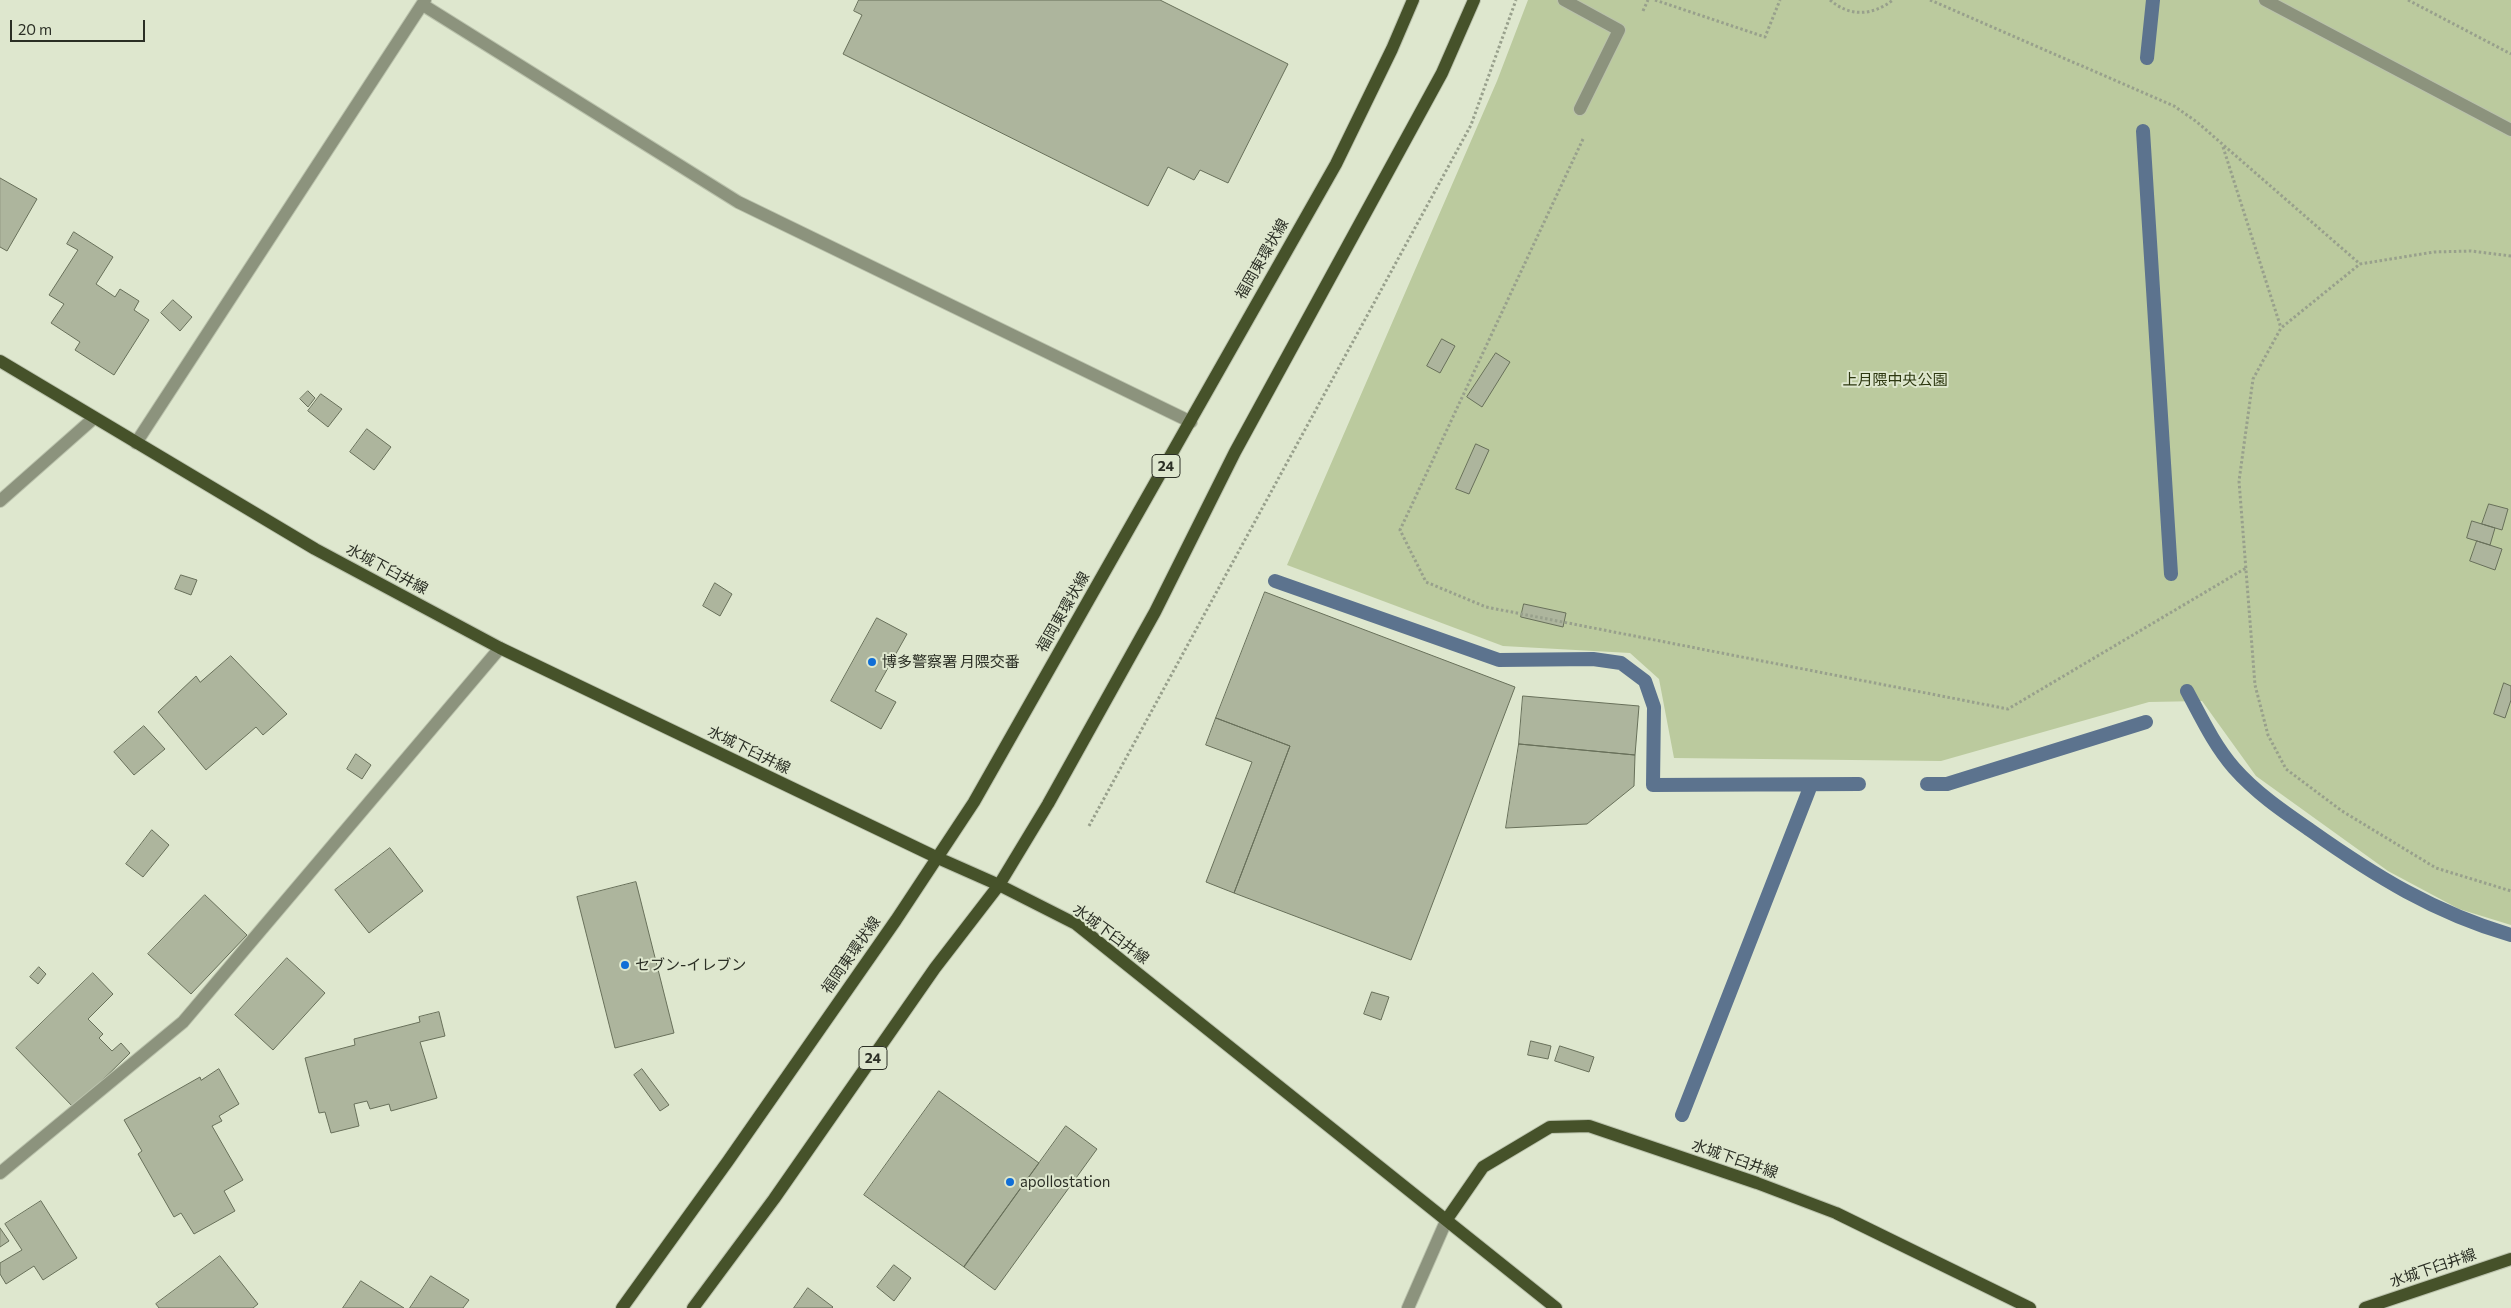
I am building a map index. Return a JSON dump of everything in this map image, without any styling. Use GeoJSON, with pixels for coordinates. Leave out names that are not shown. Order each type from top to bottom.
{"type":"FeatureCollection","features":[{"type":"Feature","properties":{"kind":"main road","name":"福岡東環状線"},"geometry":{"type":"LineString","coordinates":[[622,1308],[728,1161],[938,858],[974,802],[1336,164],[1392,49],[1413,0]]}},
{"type":"Feature","properties":{"kind":"main road","name":"24"},"geometry":{"type":"LineString","coordinates":[[693,1308],[774,1199],[935,968],[999,885],[1048,804],[1155,612],[1235,452],[1442,73],[1474,0]]}},
{"type":"Feature","properties":{"kind":"main road","name":"水城下臼井線"},"geometry":{"type":"LineString","coordinates":[[0,361],[315,549],[500,648],[938,858],[999,885],[1076,924],[1556,1308]]}},
{"type":"Feature","properties":{"kind":"main road","name":"水城下臼井線"},"geometry":{"type":"LineString","coordinates":[[1447,1219],[1483,1167],[1550,1127],[1589,1126],[1757,1183],[1836,1213],[2030,1308]]}},
{"type":"Feature","properties":{"kind":"main road","name":"水城下臼井線"},"geometry":{"type":"LineString","coordinates":[[2365,1308],[2511,1259]]}},
{"type":"Feature","properties":{"kind":"street"},"geometry":{"type":"LineString","coordinates":[[1564,0],[1619,30],[1580,109]]}},
{"type":"Feature","properties":{"kind":"street"},"geometry":{"type":"LineString","coordinates":[[2265,0],[2511,130]]}},
{"type":"Feature","properties":{"kind":"street"},"geometry":{"type":"LineString","coordinates":[[136,443],[424,3],[738,202],[1191,422]]}},
{"type":"Feature","properties":{"kind":"street"},"geometry":{"type":"LineString","coordinates":[[0,501],[94,418]]}},
{"type":"Feature","properties":{"kind":"street"},"geometry":{"type":"LineString","coordinates":[[0,1173],[183,1022],[500,648]]}},
{"type":"Feature","properties":{"kind":"street"},"geometry":{"type":"LineString","coordinates":[[1408,1308],[1447,1219]]}},
{"type":"Feature","properties":{"kind":"path"},"geometry":{"type":"LineString","coordinates":[[1089,826],[1471,125],[1516,0]]}},
{"type":"Feature","properties":{"kind":"path"},"geometry":{"type":"LineString","coordinates":[[1640,18],[1648,0]]}},
{"type":"Feature","properties":{"kind":"path"},"geometry":{"type":"LineString","coordinates":[[1655,0],[1765,37],[1780,0]]}},
{"type":"Feature","properties":{"kind":"path"},"geometry":{"type":"LineString","coordinates":[[1830,0],[1839,8],[1852,13],[1867,13],[1882,8],[1892,0]]}},
{"type":"Feature","properties":{"kind":"path"},"geometry":{"type":"LineString","coordinates":[[1930,0],[2174,106],[2197,122],[2360,264]]}},
{"type":"Feature","properties":{"kind":"path"},"geometry":{"type":"LineString","coordinates":[[2408,0],[2511,54]]}},
{"type":"Feature","properties":{"kind":"path"},"geometry":{"type":"LineString","coordinates":[[1585,135],[1400,530],[1426,582],[1486,607],[2008,709],[2246,568]]}},
{"type":"Feature","properties":{"kind":"path"},"geometry":{"type":"LineString","coordinates":[[2223,145],[2280,328]]}},
{"type":"Feature","properties":{"kind":"path"},"geometry":{"type":"LineString","coordinates":[[2511,256],[2471,251],[2434,252],[2360,264],[2280,328],[2253,379],[2239,481],[2255,685],[2268,735],[2286,769],[2342,811],[2436,868],[2511,891]]}},
{"type":"Feature","properties":{"kind":"green space","name":"上月隈中央公園"},"geometry":{"type":"Polygon","coordinates":[[[1528,0],[2511,0],[2511,925],[2459,909],[2388,871],[2256,776],[2202,701],[2149,702],[1941,761],[1674,758],[1659,679],[1630,653],[1503,646],[1287,565],[1497,81],[1528,0]]]}},
{"type":"Feature","properties":{"kind":"building"},"geometry":{"type":"Polygon","coordinates":[[[859,0],[1160,0],[1288,64],[1228,183],[1200,170],[1194,180],[1168,167],[1148,206],[843,54],[862,15],[854,11],[859,0]]]}},
{"type":"Feature","properties":{"kind":"building"},"geometry":{"type":"Polygon","coordinates":[[[0,178],[37,199],[7,251],[0,247],[0,178]]]}},
{"type":"Feature","properties":{"kind":"building"},"geometry":{"type":"Polygon","coordinates":[[[74,232],[113,257],[96,284],[115,297],[120,289],[139,301],[134,310],[149,320],[114,375],[75,350],[80,342],[51,323],[64,304],[49,295],[78,250],[67,244],[74,232]]]}},
{"type":"Feature","properties":{"kind":"building"},"geometry":{"type":"Polygon","coordinates":[[[173,300],[192,317],[180,331],[161,313],[173,300]]]}},
{"type":"Feature","properties":{"kind":"building"},"geometry":{"type":"Polygon","coordinates":[[[1442,339],[1455,346],[1440,373],[1427,366],[1442,339]]]}},
{"type":"Feature","properties":{"kind":"building"},"geometry":{"type":"Polygon","coordinates":[[[1496,353],[1510,362],[1482,407],[1467,397],[1496,353]]]}},
{"type":"Feature","properties":{"kind":"building"},"geometry":{"type":"Polygon","coordinates":[[[308,391],[315,398],[308,407],[300,399],[308,391]]]}},
{"type":"Feature","properties":{"kind":"building"},"geometry":{"type":"Polygon","coordinates":[[[321,394],[342,409],[328,427],[308,411],[321,394]]]}},
{"type":"Feature","properties":{"kind":"building"},"geometry":{"type":"Polygon","coordinates":[[[367,429],[391,447],[374,470],[350,452],[367,429]]]}},
{"type":"Feature","properties":{"kind":"building"},"geometry":{"type":"Polygon","coordinates":[[[1476,444],[1489,450],[1469,494],[1456,489],[1476,444]]]}},
{"type":"Feature","properties":{"kind":"building"},"geometry":{"type":"Polygon","coordinates":[[[2489,504],[2508,509],[2502,530],[2482,524],[2489,504]]]}},
{"type":"Feature","properties":{"kind":"building"},"geometry":{"type":"Polygon","coordinates":[[[2472,521],[2495,528],[2490,545],[2467,538],[2472,521]]]}},
{"type":"Feature","properties":{"kind":"building"},"geometry":{"type":"Polygon","coordinates":[[[2477,541],[2502,549],[2495,570],[2470,561],[2477,541]]]}},
{"type":"Feature","properties":{"kind":"building"},"geometry":{"type":"Polygon","coordinates":[[[181,575],[197,580],[191,595],[175,589],[181,575]]]}},
{"type":"Feature","properties":{"kind":"building"},"geometry":{"type":"Polygon","coordinates":[[[715,583],[732,594],[720,616],[703,606],[715,583]]]}},
{"type":"Feature","properties":{"kind":"building"},"geometry":{"type":"Polygon","coordinates":[[[1265,592],[1515,687],[1411,960],[1234,893],[1290,746],[1216,718],[1265,592]]]}},
{"type":"Feature","properties":{"kind":"building"},"geometry":{"type":"Polygon","coordinates":[[[1524,604],[1566,613],[1563,627],[1521,617],[1524,604]]]}},
{"type":"Feature","properties":{"kind":"building","name":"博多警察署 月隈交番"},"geometry":{"type":"Polygon","coordinates":[[[877,618],[907,634],[875,691],[896,702],[881,729],[831,701],[877,618]]]}},
{"type":"Feature","properties":{"kind":"building"},"geometry":{"type":"Polygon","coordinates":[[[231,656],[287,714],[263,735],[256,727],[206,770],[158,712],[196,676],[200,682],[231,656]]]}},
{"type":"Feature","properties":{"kind":"building"},"geometry":{"type":"Polygon","coordinates":[[[2504,683],[2511,686],[2511,700],[2505,718],[2494,714],[2504,683]]]}},
{"type":"Feature","properties":{"kind":"building"},"geometry":{"type":"Polygon","coordinates":[[[1523,696],[1639,706],[1635,755],[1519,744],[1523,696]]]}},
{"type":"Feature","properties":{"kind":"building"},"geometry":{"type":"Polygon","coordinates":[[[1216,718],[1290,746],[1234,893],[1206,882],[1252,762],[1206,745],[1216,718]]]}},
{"type":"Feature","properties":{"kind":"building"},"geometry":{"type":"Polygon","coordinates":[[[144,726],[165,749],[134,775],[114,752],[144,726]]]}},
{"type":"Feature","properties":{"kind":"building"},"geometry":{"type":"Polygon","coordinates":[[[1519,744],[1635,755],[1634,786],[1587,824],[1506,828],[1519,744]]]}},
{"type":"Feature","properties":{"kind":"building"},"geometry":{"type":"Polygon","coordinates":[[[356,754],[371,765],[362,779],[347,769],[356,754]]]}},
{"type":"Feature","properties":{"kind":"building"},"geometry":{"type":"Polygon","coordinates":[[[152,830],[169,845],[143,877],[126,864],[152,830]]]}},
{"type":"Feature","properties":{"kind":"building"},"geometry":{"type":"Polygon","coordinates":[[[390,848],[423,891],[369,933],[335,890],[390,848]]]}},
{"type":"Feature","properties":{"kind":"building","name":"セブン-イレブン"},"geometry":{"type":"Polygon","coordinates":[[[636,882],[674,1033],[615,1048],[577,897],[636,882]]]}},
{"type":"Feature","properties":{"kind":"building"},"geometry":{"type":"Polygon","coordinates":[[[205,895],[247,935],[191,994],[148,954],[205,895]]]}},
{"type":"Feature","properties":{"kind":"building"},"geometry":{"type":"Polygon","coordinates":[[[287,958],[325,993],[273,1050],[235,1015],[287,958]]]}},
{"type":"Feature","properties":{"kind":"building"},"geometry":{"type":"Polygon","coordinates":[[[39,967],[46,974],[38,984],[30,977],[39,967]]]}},
{"type":"Feature","properties":{"kind":"building"},"geometry":{"type":"Polygon","coordinates":[[[93,973],[113,994],[88,1019],[103,1034],[99,1038],[112,1051],[121,1043],[130,1053],[74,1108],[16,1048],[93,973]]]}},
{"type":"Feature","properties":{"kind":"building"},"geometry":{"type":"Polygon","coordinates":[[[1372,992],[1389,997],[1381,1020],[1364,1014],[1372,992]]]}},
{"type":"Feature","properties":{"kind":"building"},"geometry":{"type":"Polygon","coordinates":[[[439,1012],[445,1036],[420,1042],[437,1098],[391,1111],[389,1104],[370,1109],[367,1101],[354,1104],[359,1126],[331,1133],[325,1112],[319,1113],[305,1058],[355,1045],[354,1039],[420,1022],[419,1017],[439,1012]]]}},
{"type":"Feature","properties":{"kind":"building"},"geometry":{"type":"Polygon","coordinates":[[[1531,1041],[1551,1046],[1548,1059],[1528,1055],[1531,1041]]]}},
{"type":"Feature","properties":{"kind":"building"},"geometry":{"type":"Polygon","coordinates":[[[1560,1046],[1594,1057],[1589,1072],[1555,1061],[1560,1046]]]}},
{"type":"Feature","properties":{"kind":"building"},"geometry":{"type":"Polygon","coordinates":[[[219,1069],[239,1104],[219,1116],[222,1121],[212,1126],[243,1180],[224,1191],[235,1211],[194,1234],[181,1213],[174,1217],[138,1154],[142,1151],[124,1120],[200,1077],[201,1080],[219,1069]]]}},
{"type":"Feature","properties":{"kind":"building"},"geometry":{"type":"Polygon","coordinates":[[[642,1069],[669,1105],[660,1111],[634,1075],[642,1069]]]}},
{"type":"Feature","properties":{"kind":"building"},"geometry":{"type":"Polygon","coordinates":[[[939,1091],[1039,1163],[964,1267],[864,1195],[939,1091]]]}},
{"type":"Feature","properties":{"kind":"building"},"geometry":{"type":"Polygon","coordinates":[[[1066,1126],[1097,1149],[995,1290],[964,1267],[1066,1126]]]}},
{"type":"Feature","properties":{"kind":"building"},"geometry":{"type":"Polygon","coordinates":[[[41,1201],[77,1258],[43,1280],[34,1266],[6,1284],[0,1274],[0,1263],[22,1250],[5,1224],[41,1201]]]}},
{"type":"Feature","properties":{"kind":"building"},"geometry":{"type":"Polygon","coordinates":[[[0,1228],[9,1241],[0,1247],[0,1228]]]}},
{"type":"Feature","properties":{"kind":"building"},"geometry":{"type":"Polygon","coordinates":[[[220,1256],[258,1304],[253,1308],[159,1308],[156,1304],[220,1256]]]}},
{"type":"Feature","properties":{"kind":"building"},"geometry":{"type":"Polygon","coordinates":[[[894,1265],[911,1278],[894,1301],[877,1287],[894,1265]]]}},
{"type":"Feature","properties":{"kind":"building"},"geometry":{"type":"Polygon","coordinates":[[[431,1276],[469,1300],[463,1308],[410,1308],[431,1276]]]}},
{"type":"Feature","properties":{"kind":"building"},"geometry":{"type":"Polygon","coordinates":[[[361,1281],[404,1308],[343,1308],[361,1281]]]}},
{"type":"Feature","properties":{"kind":"building"},"geometry":{"type":"Polygon","coordinates":[[[808,1288],[833,1307],[794,1308],[808,1288]]]}},
{"type":"Feature","properties":{"kind":"waterway"},"geometry":{"type":"LineString","coordinates":[[2147,58],[2153,0]]}},
{"type":"Feature","properties":{"kind":"waterway"},"geometry":{"type":"LineString","coordinates":[[2143,131],[2171,574]]}},
{"type":"Feature","properties":{"kind":"waterway"},"geometry":{"type":"LineString","coordinates":[[1275,581],[1499,660],[1593,659],[1621,663],[1645,681],[1654,707],[1653,785],[1859,784]]}},
{"type":"Feature","properties":{"kind":"waterway"},"geometry":{"type":"LineString","coordinates":[[2187,691],[2208,731],[2234,768],[2280,809],[2382,878],[2457,916],[2511,935]]}},
{"type":"Feature","properties":{"kind":"waterway"},"geometry":{"type":"LineString","coordinates":[[1927,784],[1947,784],[2146,722]]}},
{"type":"Feature","properties":{"kind":"waterway"},"geometry":{"type":"LineString","coordinates":[[1682,1115],[1811,785]]}},
{"type":"Feature","properties":{"kind":"place","name":"博多警察署 月隈交番"},"geometry":{"type":"Point","coordinates":[872,662]}},
{"type":"Feature","properties":{"kind":"place","name":"セブン-イレブン"},"geometry":{"type":"Point","coordinates":[625,965]}},
{"type":"Feature","properties":{"kind":"place","name":"apollostation"},"geometry":{"type":"Point","coordinates":[1010,1182]}}]}
